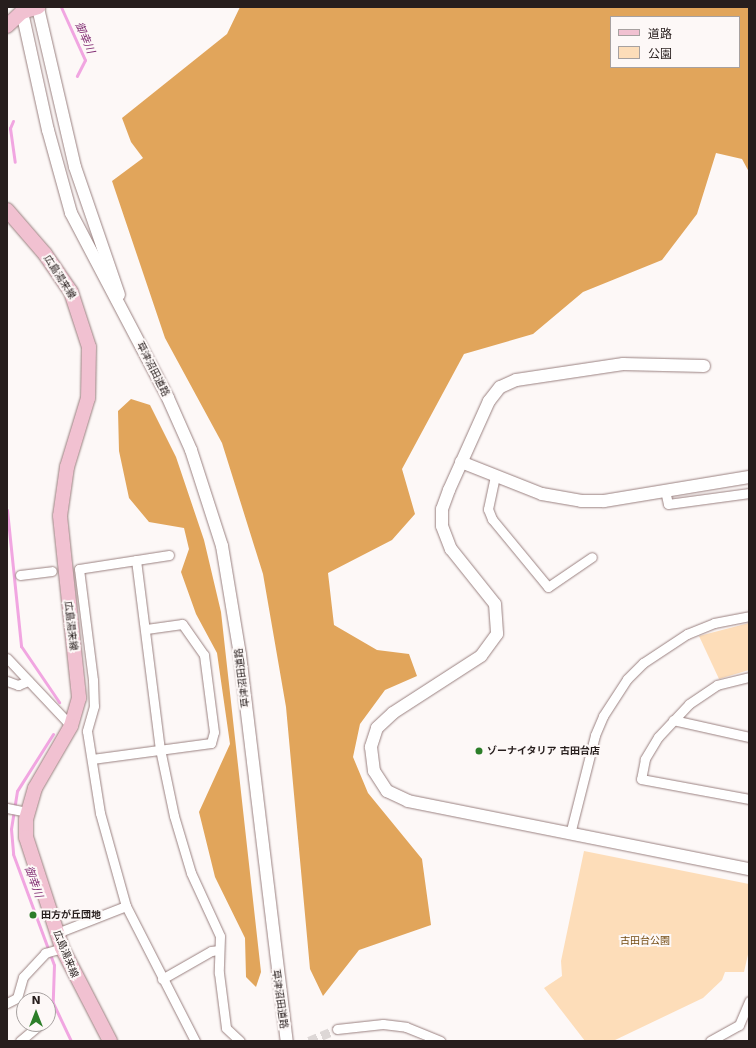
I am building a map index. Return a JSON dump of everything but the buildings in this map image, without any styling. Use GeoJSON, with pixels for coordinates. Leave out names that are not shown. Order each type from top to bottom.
{"type":"FeatureCollection","features":[{"type":"Feature","properties":{"kind":"main road"},"geometry":{"type":"LineString","coordinates":[[7,26],[22,9],[38,7]]}},
{"type":"Feature","properties":{"kind":"main road","name":"広島湯来線"},"geometry":{"type":"LineString","coordinates":[[7,210],[45,254],[71,292],[89,347],[88,398],[67,467],[60,516],[79,690],[71,726],[35,788],[27,812],[27,848],[62,948],[110,1041]]}},
{"type":"Feature","properties":{"kind":"street"},"geometry":{"type":"LineString","coordinates":[[38,7],[75,168],[134,331]]}},
{"type":"Feature","properties":{"kind":"street"},"geometry":{"type":"LineString","coordinates":[[22,9],[48,130],[71,213],[88,252],[134,331]]}},
{"type":"Feature","properties":{"kind":"street","name":"草津沼田道路"},"geometry":{"type":"LineString","coordinates":[[134,331],[191,450],[222,546],[240,655],[287,1041]]}},
{"type":"Feature","properties":{"kind":"street"},"geometry":{"type":"LineString","coordinates":[[704,366],[623,364],[516,380],[500,387],[488,401],[442,509],[442,526],[451,549],[495,604],[497,634],[481,656],[393,713],[377,728],[371,747],[374,771],[387,791],[408,801],[749,869]]}},
{"type":"Feature","properties":{"kind":"street"},"geometry":{"type":"LineString","coordinates":[[461,462],[542,494],[581,501],[749,477]]}},
{"type":"Feature","properties":{"kind":"street"},"geometry":{"type":"LineString","coordinates":[[495,476],[488,509],[492,519],[548,587],[592,557]]}},
{"type":"Feature","properties":{"kind":"street"},"geometry":{"type":"LineString","coordinates":[[665,490],[668,504],[749,493]]}},
{"type":"Feature","properties":{"kind":"street"},"geometry":{"type":"LineString","coordinates":[[169,555],[76,569],[93,680],[94,706],[87,731],[100,813],[126,906],[195,1041]]}},
{"type":"Feature","properties":{"kind":"street"},"geometry":{"type":"LineString","coordinates":[[136,560],[146,629],[160,749],[191,873],[220,936],[219,950],[226,1028],[240,1041]]}},
{"type":"Feature","properties":{"kind":"street"},"geometry":{"type":"LineString","coordinates":[[20,575],[52,572]]}},
{"type":"Feature","properties":{"kind":"street"},"geometry":{"type":"LineString","coordinates":[[570,834],[595,735],[603,716],[627,679],[649,659],[687,634],[714,622],[749,616]]}},
{"type":"Feature","properties":{"kind":"street"},"geometry":{"type":"LineString","coordinates":[[92,759],[160,749],[210,744],[214,732],[204,655],[182,624],[146,629]]}},
{"type":"Feature","properties":{"kind":"street"},"geometry":{"type":"LineString","coordinates":[[7,658],[71,726]]}},
{"type":"Feature","properties":{"kind":"street"},"geometry":{"type":"LineString","coordinates":[[749,677],[712,688],[673,720],[645,759],[641,779],[749,799]]}},
{"type":"Feature","properties":{"kind":"street"},"geometry":{"type":"LineString","coordinates":[[7,681],[18,685],[28,681]]}},
{"type":"Feature","properties":{"kind":"street"},"geometry":{"type":"LineString","coordinates":[[673,720],[749,737]]}},
{"type":"Feature","properties":{"kind":"street"},"geometry":{"type":"LineString","coordinates":[[7,808],[27,812]]}},
{"type":"Feature","properties":{"kind":"street"},"geometry":{"type":"LineString","coordinates":[[57,933],[126,906]]}},
{"type":"Feature","properties":{"kind":"street"},"geometry":{"type":"LineString","coordinates":[[20,992],[23,977],[45,953],[62,948]]}},
{"type":"Feature","properties":{"kind":"street"},"geometry":{"type":"LineString","coordinates":[[162,979],[211,951],[219,950]]}},
{"type":"Feature","properties":{"kind":"street"},"geometry":{"type":"LineString","coordinates":[[7,1003],[16,996]]}},
{"type":"Feature","properties":{"kind":"street"},"geometry":{"type":"LineString","coordinates":[[714,1040],[739,1025],[749,1001]]}},
{"type":"Feature","properties":{"kind":"street"},"geometry":{"type":"LineString","coordinates":[[337,1029],[383,1024],[406,1027],[440,1041]]}},
{"type":"Feature","properties":{"kind":"street"},"geometry":{"type":"LineString","coordinates":[[20,1041],[31,1032]]}},
{"type":"Feature","properties":{"kind":"green space"},"geometry":{"type":"Polygon","coordinates":[[[749,623],[749,670],[719,679],[699,636],[749,623]]]}},
{"type":"Feature","properties":{"kind":"green space","name":"古田台公園"},"geometry":{"type":"Polygon","coordinates":[[[584,851],[749,884],[749,950],[744,972],[725,972],[722,980],[703,998],[613,1041],[585,1041],[544,988],[562,976],[561,961],[584,851]]]}},
{"type":"Feature","properties":{"kind":"shaded area"},"geometry":{"type":"Polygon","coordinates":[[[240,7],[749,7],[749,172],[742,159],[716,153],[697,214],[662,260],[583,292],[533,334],[464,354],[402,469],[415,514],[392,540],[328,573],[334,625],[377,650],[409,654],[417,676],[385,690],[360,724],[353,757],[368,793],[422,859],[431,925],[359,950],[323,996],[310,969],[286,707],[263,574],[222,443],[165,338],[112,181],[143,158],[131,142],[122,118],[227,34],[240,7]]]}},
{"type":"Feature","properties":{"kind":"shaded area"},"geometry":{"type":"Polygon","coordinates":[[[131,399],[150,405],[176,457],[204,540],[221,612],[261,972],[256,987],[246,977],[245,938],[215,877],[199,812],[230,744],[217,653],[196,614],[181,572],[189,549],[184,528],[149,522],[129,498],[119,451],[118,411],[131,399]]]}},
{"type":"Feature","properties":{"kind":"waterway","name":"御幸川"},"geometry":{"type":"LineString","coordinates":[[61,7],[85,60],[77,76]]}},
{"type":"Feature","properties":{"kind":"waterway","name":"御幸川"},"geometry":{"type":"LineString","coordinates":[[13,121],[10,128],[15,162]]}},
{"type":"Feature","properties":{"kind":"waterway","name":"御幸川"},"geometry":{"type":"LineString","coordinates":[[7,510],[21,646],[59,702]]}},
{"type":"Feature","properties":{"kind":"waterway","name":"御幸川"},"geometry":{"type":"LineString","coordinates":[[53,734],[17,791],[11,829],[13,854],[54,965],[53,1003],[71,1041]]}},
{"type":"Feature","properties":{"kind":"tunnel"},"geometry":{"type":"LineString","coordinates":[[309,1041],[337,1029]]}},
{"type":"Feature","properties":{"kind":"place","name":"ゾーナイタリア 古田台店"},"geometry":{"type":"Point","coordinates":[479,751]}},
{"type":"Feature","properties":{"kind":"place","name":"田方が丘団地"},"geometry":{"type":"Point","coordinates":[33,915]}}]}
